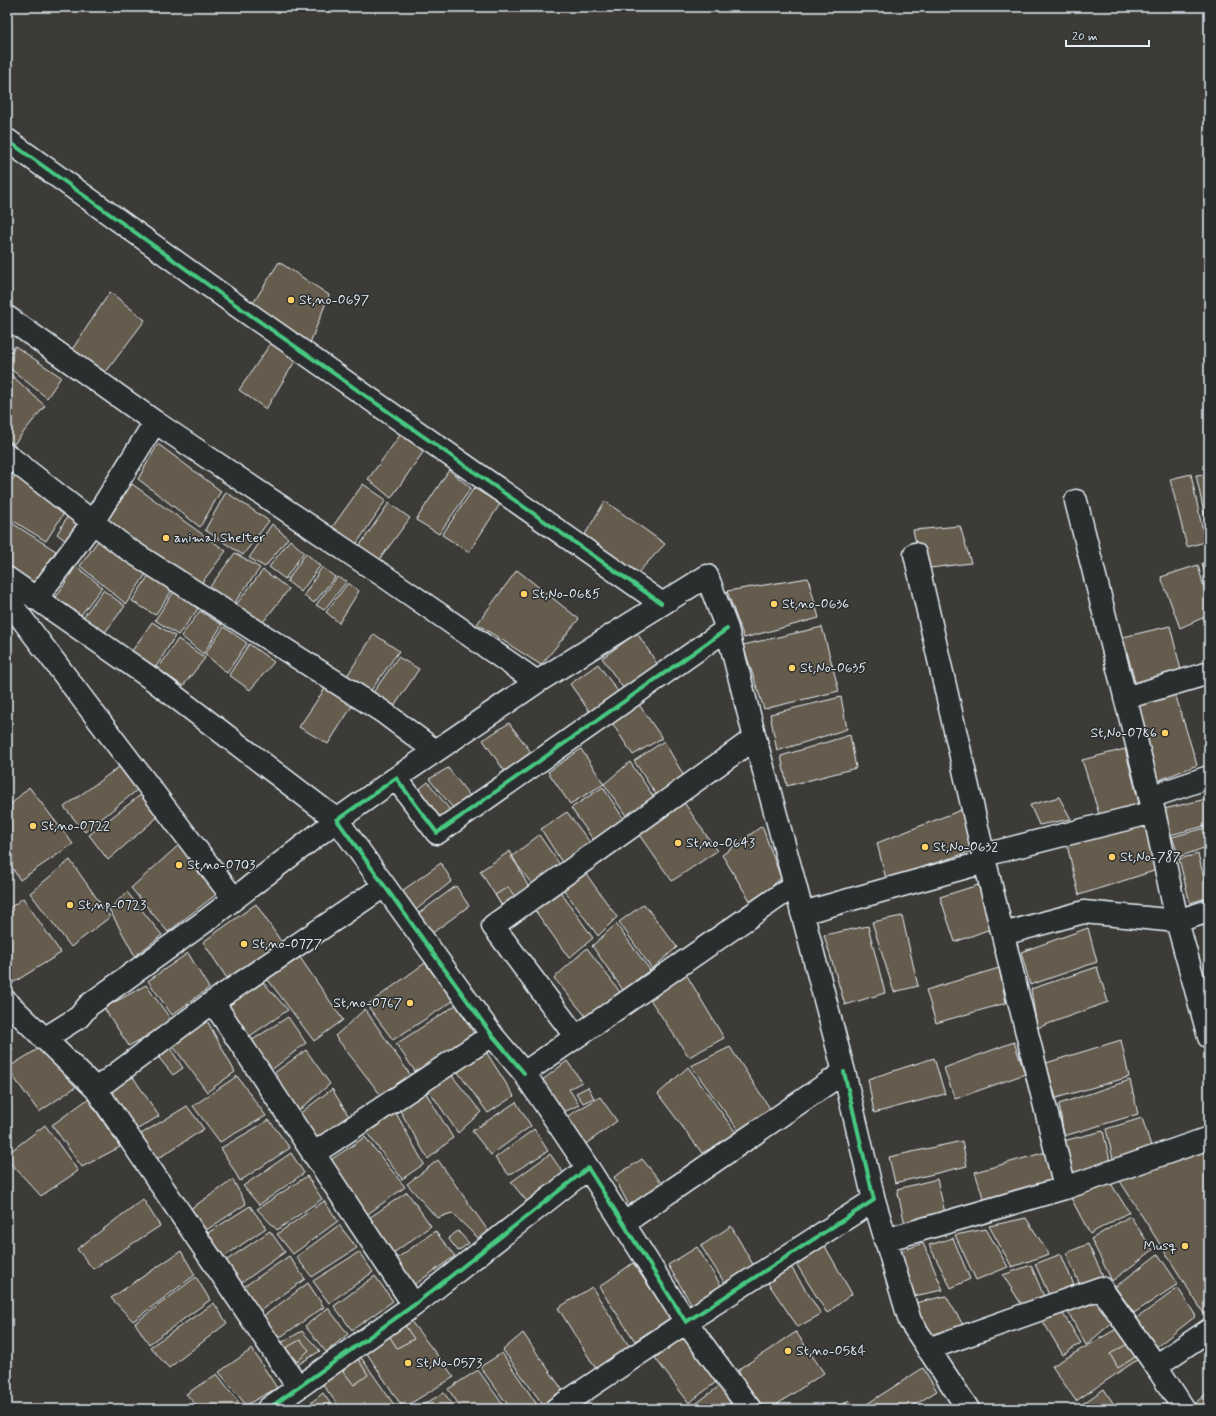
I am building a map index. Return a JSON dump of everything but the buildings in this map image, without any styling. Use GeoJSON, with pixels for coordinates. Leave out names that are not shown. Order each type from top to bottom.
{"type":"FeatureCollection","features":[{"type":"Feature","properties":{"kind":"street"},"geometry":{"type":"LineString","coordinates":[[7,140],[229,300],[661,603]]}},
{"type":"Feature","properties":{"kind":"street"},"geometry":{"type":"LineString","coordinates":[[7,317],[155,422],[384,576],[537,682]]}},
{"type":"Feature","properties":{"kind":"street"},"geometry":{"type":"LineString","coordinates":[[36,599],[93,522],[155,422]]}},
{"type":"Feature","properties":{"kind":"street"},"geometry":{"type":"LineString","coordinates":[[7,455],[126,548],[384,712],[434,750]]}},
{"type":"Feature","properties":{"kind":"street"},"geometry":{"type":"LineString","coordinates":[[1076,500],[1152,805],[1177,921],[1209,1037]]}},
{"type":"Feature","properties":{"kind":"street"},"geometry":{"type":"LineString","coordinates":[[915,554],[984,858],[1065,1188]]}},
{"type":"Feature","properties":{"kind":"street"},"geometry":{"type":"LineString","coordinates":[[44,1039],[79,1017],[89,1005],[234,899],[337,820],[434,750],[537,682],[661,603],[707,576],[727,630],[844,1072],[874,1200],[910,1321],[968,1409]]}},
{"type":"Feature","properties":{"kind":"street"},"geometry":{"type":"LineString","coordinates":[[7,578],[152,679],[337,820],[492,1035],[524,1073],[624,1223],[686,1322],[750,1409]]}},
{"type":"Feature","properties":{"kind":"street"},"geometry":{"type":"LineString","coordinates":[[7,599],[234,899]]}},
{"type":"Feature","properties":{"kind":"street"},"geometry":{"type":"LineString","coordinates":[[396,778],[437,834],[727,630]]}},
{"type":"Feature","properties":{"kind":"street"},"geometry":{"type":"LineString","coordinates":[[1125,698],[1209,673]]}},
{"type":"Feature","properties":{"kind":"street"},"geometry":{"type":"LineString","coordinates":[[576,1037],[494,926],[755,738]]}},
{"type":"Feature","properties":{"kind":"street"},"geometry":{"type":"LineString","coordinates":[[802,913],[1152,805],[1209,777]]}},
{"type":"Feature","properties":{"kind":"street"},"geometry":{"type":"LineString","coordinates":[[524,1073],[794,885]]}},
{"type":"Feature","properties":{"kind":"street"},"geometry":{"type":"LineString","coordinates":[[96,1089],[213,1002],[384,886]]}},
{"type":"Feature","properties":{"kind":"street"},"geometry":{"type":"LineString","coordinates":[[1003,934],[1084,912],[1177,921],[1209,911]]}},
{"type":"Feature","properties":{"kind":"street"},"geometry":{"type":"LineString","coordinates":[[7,1002],[96,1089],[298,1387]]}},
{"type":"Feature","properties":{"kind":"street"},"geometry":{"type":"LineString","coordinates":[[213,1002],[414,1305]]}},
{"type":"Feature","properties":{"kind":"street"},"geometry":{"type":"LineString","coordinates":[[313,1154],[492,1035]]}},
{"type":"Feature","properties":{"kind":"street"},"geometry":{"type":"LineString","coordinates":[[624,1223],[844,1072]]}},
{"type":"Feature","properties":{"kind":"street"},"geometry":{"type":"LineString","coordinates":[[885,1240],[1065,1188],[1209,1138]]}},
{"type":"Feature","properties":{"kind":"street"},"geometry":{"type":"LineString","coordinates":[[268,1409],[414,1305],[588,1168]]}},
{"type":"Feature","properties":{"kind":"street"},"geometry":{"type":"LineString","coordinates":[[556,1409],[686,1322],[874,1200]]}},
{"type":"Feature","properties":{"kind":"street"},"geometry":{"type":"LineString","coordinates":[[928,1349],[1101,1288],[1156,1366],[1183,1408]]}},
{"type":"Feature","properties":{"kind":"street"},"geometry":{"type":"LineString","coordinates":[[1156,1366],[1209,1330]]}},
{"type":"Feature","properties":{"kind":"cycle path"},"geometry":{"type":"LineString","coordinates":[[7,140],[229,300],[661,603]]}},
{"type":"Feature","properties":{"kind":"cycle path"},"geometry":{"type":"LineString","coordinates":[[524,1073],[492,1035],[337,820],[396,778],[437,833],[727,629]]}},
{"type":"Feature","properties":{"kind":"cycle path"},"geometry":{"type":"LineString","coordinates":[[268,1409],[414,1305],[588,1168],[686,1322],[874,1200],[844,1072]]}},
{"type":"Feature","properties":{"kind":"place","name":"St,no-0697"},"geometry":{"type":"Point","coordinates":[291,300]}},
{"type":"Feature","properties":{"kind":"place","name":"animal Shelter"},"geometry":{"type":"Point","coordinates":[166,538]}},
{"type":"Feature","properties":{"kind":"place","name":"St,No-0685"},"geometry":{"type":"Point","coordinates":[524,594]}},
{"type":"Feature","properties":{"kind":"place","name":"St,no-0636"},"geometry":{"type":"Point","coordinates":[774,604]}},
{"type":"Feature","properties":{"kind":"place","name":"St,No-0635"},"geometry":{"type":"Point","coordinates":[792,668]}},
{"type":"Feature","properties":{"kind":"place","name":"St,No-0786"},"geometry":{"type":"Point","coordinates":[1165,733]}},
{"type":"Feature","properties":{"kind":"place","name":"St,no-0722"},"geometry":{"type":"Point","coordinates":[33,826]}},
{"type":"Feature","properties":{"kind":"place","name":"St,no-0643"},"geometry":{"type":"Point","coordinates":[678,843]}},
{"type":"Feature","properties":{"kind":"place","name":"St,No-0632"},"geometry":{"type":"Point","coordinates":[925,847]}},
{"type":"Feature","properties":{"kind":"place","name":"St,No-787"},"geometry":{"type":"Point","coordinates":[1112,857]}},
{"type":"Feature","properties":{"kind":"place","name":"St,no-0703"},"geometry":{"type":"Point","coordinates":[179,865]}},
{"type":"Feature","properties":{"kind":"place","name":"St,np-0723"},"geometry":{"type":"Point","coordinates":[70,905]}},
{"type":"Feature","properties":{"kind":"place","name":"St,no-0777"},"geometry":{"type":"Point","coordinates":[244,944]}},
{"type":"Feature","properties":{"kind":"place","name":"St,no-0767"},"geometry":{"type":"Point","coordinates":[410,1003]}},
{"type":"Feature","properties":{"kind":"place","name":"Musq"},"geometry":{"type":"Point","coordinates":[1185,1246]}},
{"type":"Feature","properties":{"kind":"place","name":"St,no-0584"},"geometry":{"type":"Point","coordinates":[788,1351]}},
{"type":"Feature","properties":{"kind":"place","name":"St,No-0573"},"geometry":{"type":"Point","coordinates":[408,1363]}}]}
